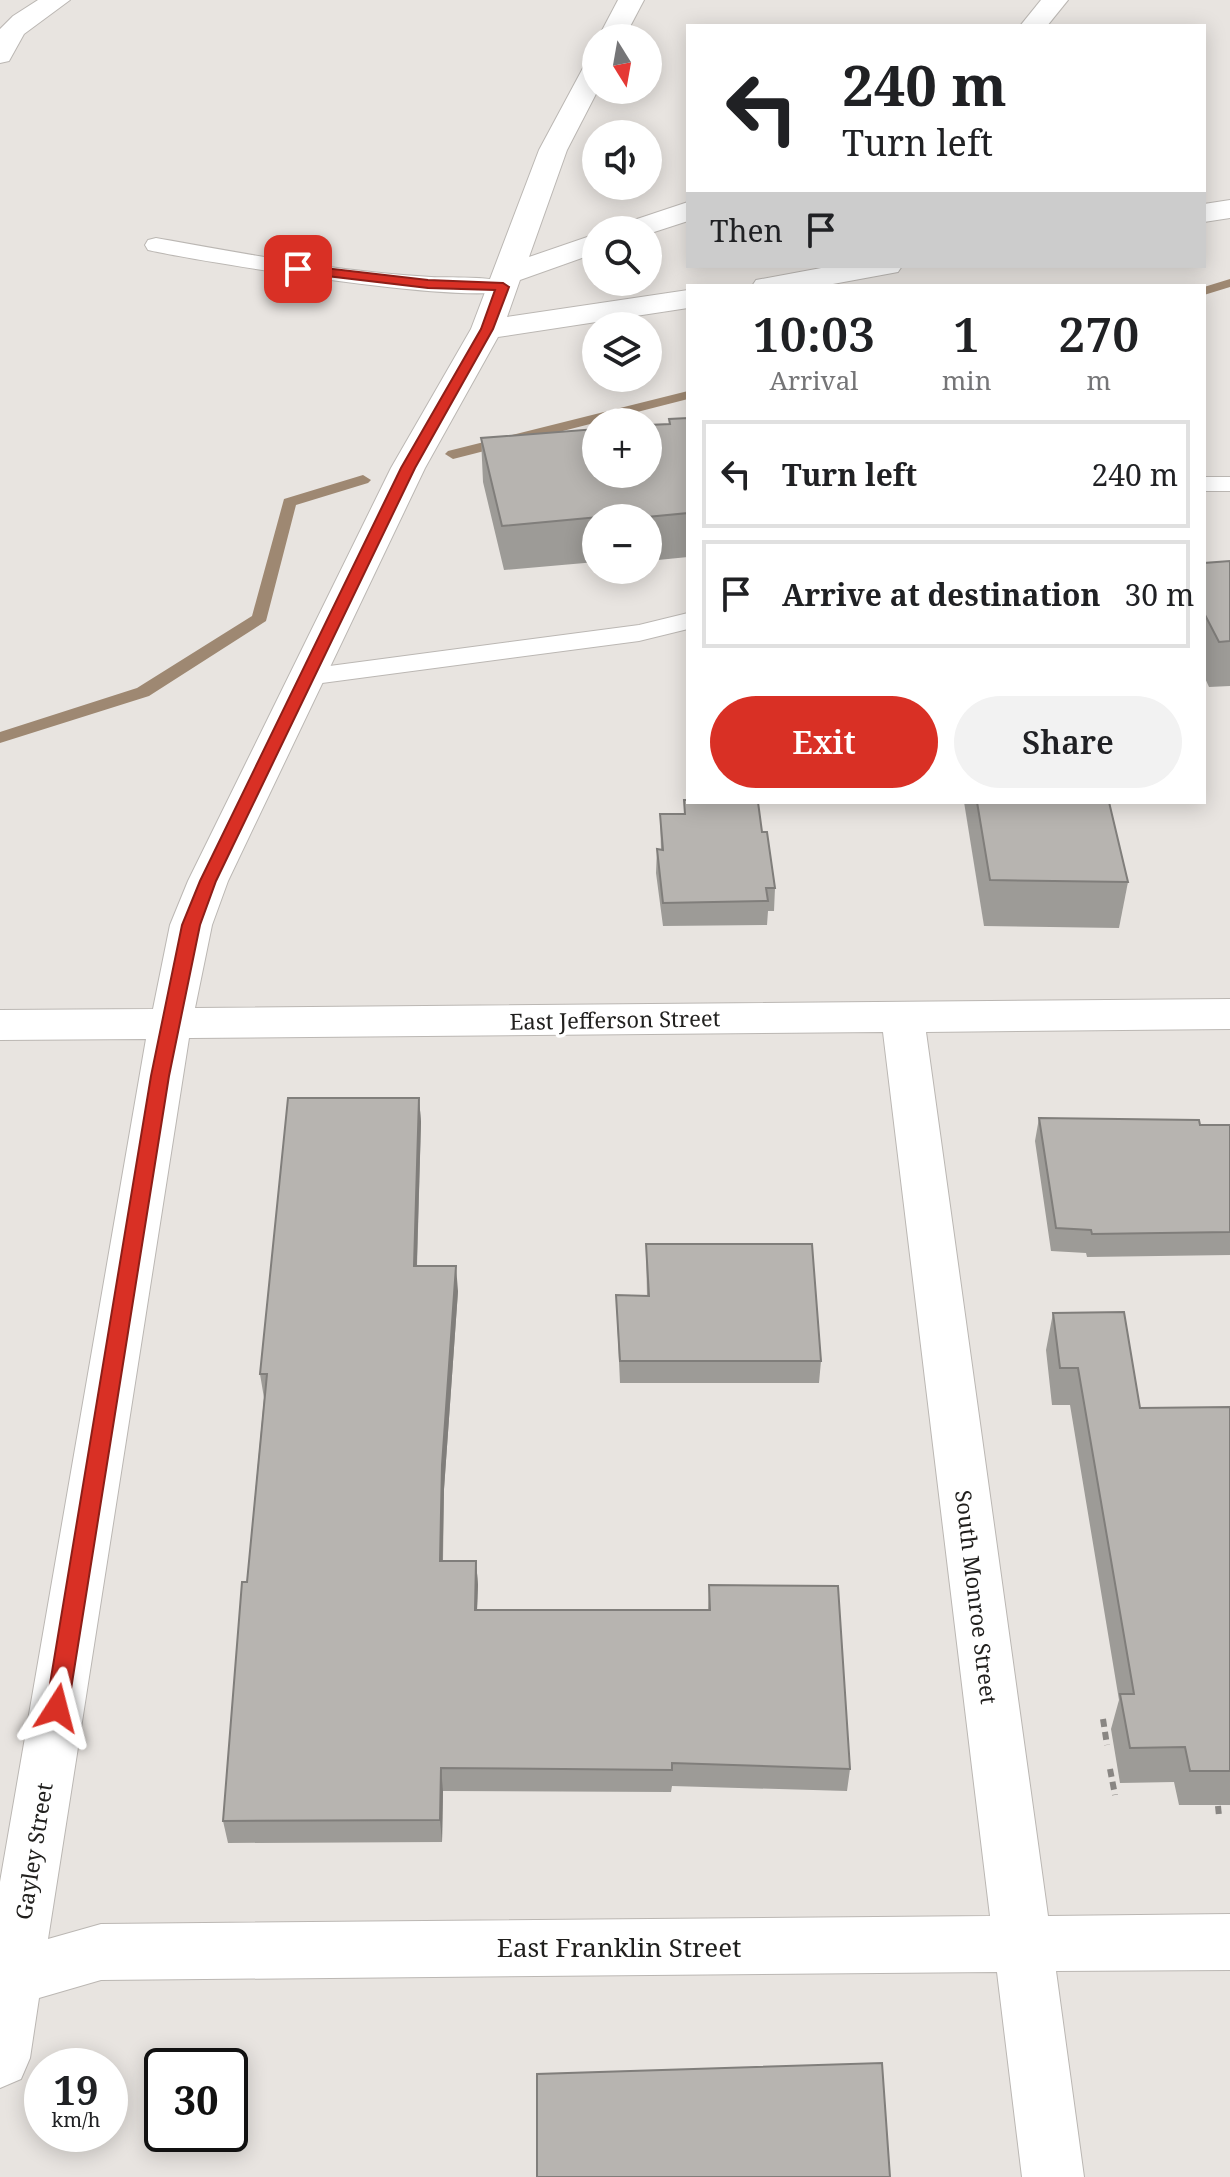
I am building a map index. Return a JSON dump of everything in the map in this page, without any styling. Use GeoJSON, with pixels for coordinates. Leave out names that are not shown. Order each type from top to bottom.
{"type":"FeatureCollection","features":[{"type":"Feature","properties":{"kind":"street"},"geometry":{"type":"LineString","coordinates":[[0,55],[2,44],[13,27],[57,0]]}},
{"type":"Feature","properties":{"kind":"street"},"geometry":{"type":"LineString","coordinates":[[618,24],[631,0]]}},
{"type":"Feature","properties":{"kind":"street"},"geometry":{"type":"LineString","coordinates":[[1035,24],[1055,0]]}},
{"type":"Feature","properties":{"kind":"street","name":"Gayley Street"},"geometry":{"type":"LineString","coordinates":[[0,2058],[6,1980],[170,1023],[191,925],[202,896],[408,468],[487,329],[553,150],[582,95]]}},
{"type":"Feature","properties":{"kind":"street"},"geometry":{"type":"LineString","coordinates":[[1206,213],[1230,209]]}},
{"type":"Feature","properties":{"kind":"street"},"geometry":{"type":"LineString","coordinates":[[662,220],[686,212]]}},
{"type":"Feature","properties":{"kind":"street"},"geometry":{"type":"LineString","coordinates":[[505,281],[582,249]]}},
{"type":"Feature","properties":{"kind":"street"},"geometry":{"type":"LineString","coordinates":[[779,284],[875,268]]}},
{"type":"Feature","properties":{"kind":"street"},"geometry":{"type":"LineString","coordinates":[[487,329],[686,299]]}},
{"type":"Feature","properties":{"kind":"street","name":"East Jefferson Street"},"geometry":{"type":"LineString","coordinates":[[0,1025],[1230,1014]]}},
{"type":"Feature","properties":{"kind":"street","name":"South Monroe Street"},"geometry":{"type":"LineString","coordinates":[[902,1016],[1053,2177]]}},
{"type":"Feature","properties":{"kind":"street","name":"East Franklin Street"},"geometry":{"type":"LineString","coordinates":[[6,1980],[101,1952],[1230,1942]]}},
{"type":"Feature","properties":{"kind":"lane"},"geometry":{"type":"LineString","coordinates":[[156,245],[326,274],[505,281]]}},
{"type":"Feature","properties":{"kind":"lane"},"geometry":{"type":"LineString","coordinates":[[1206,484],[1230,484]]}},
{"type":"Feature","properties":{"kind":"lane"},"geometry":{"type":"LineString","coordinates":[[307,677],[639,633],[686,621]]}},
{"type":"Feature","properties":{"kind":"path"},"geometry":{"type":"LineString","coordinates":[[1103,1719],[1107,1745]]}},
{"type":"Feature","properties":{"kind":"path"},"geometry":{"type":"LineString","coordinates":[[1110,1769],[1115,1795]]}},
{"type":"Feature","properties":{"kind":"path"},"geometry":{"type":"LineString","coordinates":[[1218,1806],[1219,1816]]}},
{"type":"Feature","properties":{"kind":"building"},"geometry":{"type":"Polygon","coordinates":[[[686,418],[686,513],[662,516],[662,504],[582,504],[582,519],[502,526],[481,438],[582,430],[582,488],[662,488],[662,424],[670,424],[669,419],[686,418]]]}},
{"type":"Feature","properties":{"kind":"building"},"geometry":{"type":"Polygon","coordinates":[[[1230,561],[1230,641],[1219,642],[1206,617],[1206,563],[1230,561]]]}},
{"type":"Feature","properties":{"kind":"building"},"geometry":{"type":"Polygon","coordinates":[[[684,800],[686,804],[758,804],[762,832],[767,832],[775,888],[766,888],[768,901],[663,903],[657,849],[663,850],[660,814],[685,814],[684,800]]]}},
{"type":"Feature","properties":{"kind":"building"},"geometry":{"type":"Polygon","coordinates":[[[977,804],[1109,804],[1128,882],[990,880],[977,804]]]}},
{"type":"Feature","properties":{"kind":"building"},"geometry":{"type":"Polygon","coordinates":[[[288,1098],[419,1098],[414,1266],[456,1266],[442,1465],[440,1561],[476,1561],[475,1610],[710,1610],[709,1585],[838,1586],[850,1769],[672,1763],[672,1770],[441,1768],[440,1820],[223,1821],[242,1582],[247,1582],[267,1374],[260,1374],[288,1098]]]}},
{"type":"Feature","properties":{"kind":"building"},"geometry":{"type":"Polygon","coordinates":[[[1039,1118],[1199,1120],[1200,1125],[1230,1125],[1230,1232],[1092,1234],[1091,1230],[1056,1228],[1039,1118]]]}},
{"type":"Feature","properties":{"kind":"building"},"geometry":{"type":"Polygon","coordinates":[[[646,1244],[812,1244],[821,1361],[620,1361],[616,1295],[649,1296],[646,1244]]]}},
{"type":"Feature","properties":{"kind":"building"},"geometry":{"type":"Polygon","coordinates":[[[1124,1312],[1140,1408],[1230,1407],[1230,1771],[1190,1771],[1185,1747],[1130,1748],[1120,1694],[1134,1694],[1078,1368],[1060,1368],[1053,1313],[1124,1312]]]}},
{"type":"Feature","properties":{"kind":"building"},"geometry":{"type":"Polygon","coordinates":[[[882,2063],[890,2177],[537,2177],[537,2074],[882,2063]]]}},
{"type":"Feature","properties":{"kind":"waterway"},"geometry":{"type":"LineString","coordinates":[[1206,290],[1230,283]]}},
{"type":"Feature","properties":{"kind":"waterway"},"geometry":{"type":"LineString","coordinates":[[453,454],[686,396]]}},
{"type":"Feature","properties":{"kind":"waterway"},"geometry":{"type":"LineString","coordinates":[[0,738],[143,692],[260,618],[289,502],[363,480]]}},
{"type":"Feature","properties":{"kind":"route"},"geometry":{"type":"LineString","coordinates":[[57,1708],[160,1076],[191,925],[208,881],[408,468],[487,329],[503,287],[428,284],[298,269]]}}]}
